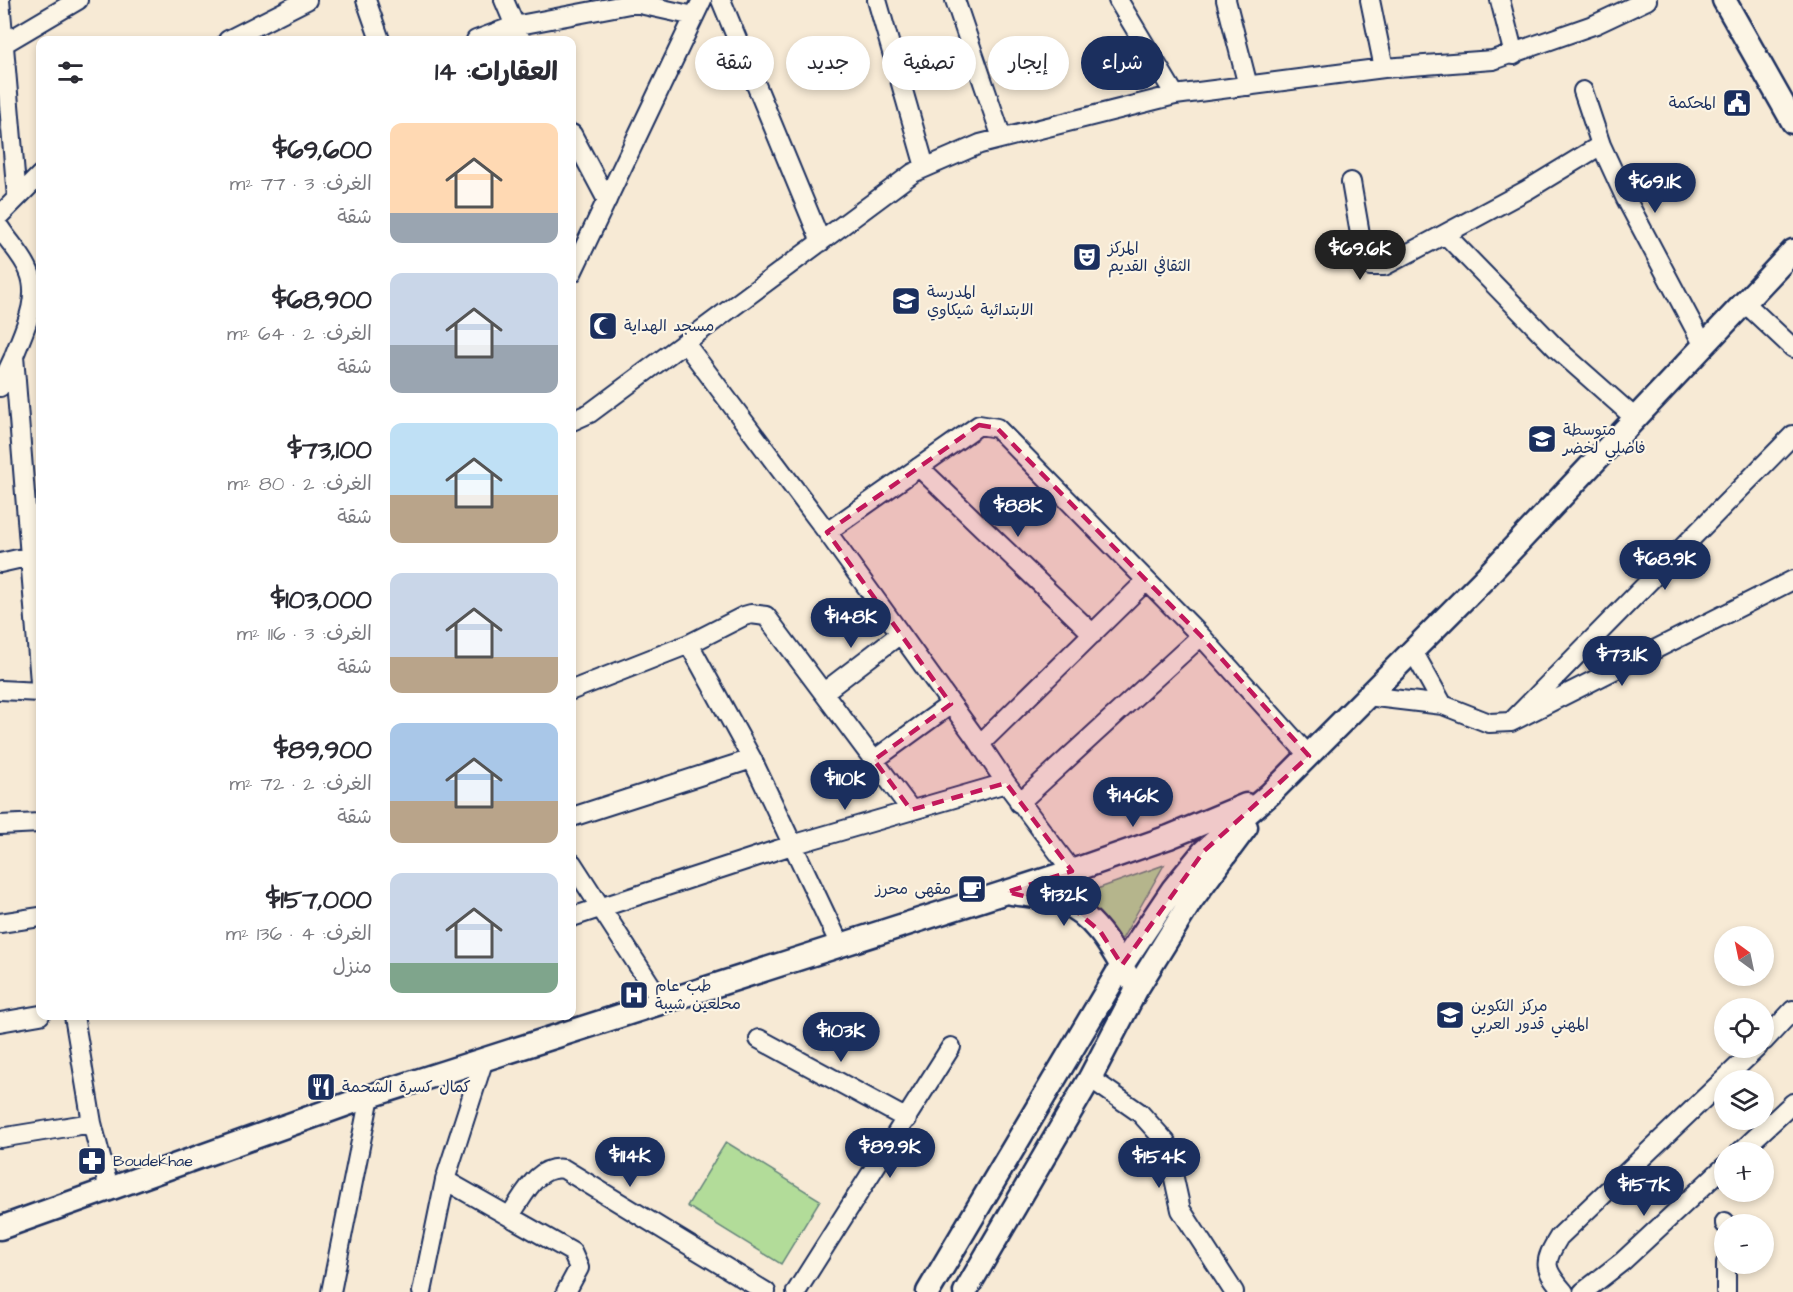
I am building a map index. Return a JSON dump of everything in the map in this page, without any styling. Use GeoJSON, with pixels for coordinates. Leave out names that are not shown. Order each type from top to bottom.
{"type":"FeatureCollection","features":[{"type":"Feature","properties":{"kind":"main road"},"geometry":{"type":"LineString","coordinates":[[1724,0],[1793,122]]}},
{"type":"Feature","properties":{"kind":"main road"},"geometry":{"type":"LineString","coordinates":[[928,1292],[1122,965],[1173,889],[1204,851],[1270,794],[1413,651],[1636,420],[1793,251]]}},
{"type":"Feature","properties":{"kind":"main road"},"geometry":{"type":"LineString","coordinates":[[0,1228],[370,1096],[1007,892],[1169,837],[1270,794]]}},
{"type":"Feature","properties":{"kind":"main road"},"geometry":{"type":"LineString","coordinates":[[965,1292],[1090,1078],[1136,990],[1191,901],[1270,794]]}},
{"type":"Feature","properties":{"kind":"main road"},"geometry":{"type":"LineString","coordinates":[[1007,892],[1058,901],[1071,907],[1100,931],[1136,990]]}},
{"type":"Feature","properties":{"kind":"main road"},"geometry":{"type":"LineString","coordinates":[[975,1215],[1000,1232]]}},
{"type":"Feature","properties":{"kind":"street"},"geometry":{"type":"LineString","coordinates":[[0,0],[5,43],[4,104],[17,198]]}},
{"type":"Feature","properties":{"kind":"street"},"geometry":{"type":"LineString","coordinates":[[5,43],[78,0]]}},
{"type":"Feature","properties":{"kind":"street"},"geometry":{"type":"LineString","coordinates":[[256,34],[283,5],[307,0]]}},
{"type":"Feature","properties":{"kind":"street"},"geometry":{"type":"LineString","coordinates":[[366,0],[379,36]]}},
{"type":"Feature","properties":{"kind":"street"},"geometry":{"type":"LineString","coordinates":[[504,0],[518,33]]}},
{"type":"Feature","properties":{"kind":"street"},"geometry":{"type":"LineString","coordinates":[[721,0],[821,242]]}},
{"type":"Feature","properties":{"kind":"street"},"geometry":{"type":"LineString","coordinates":[[877,0],[925,167]]}},
{"type":"Feature","properties":{"kind":"street"},"geometry":{"type":"LineString","coordinates":[[955,0],[1002,138]]}},
{"type":"Feature","properties":{"kind":"street"},"geometry":{"type":"LineString","coordinates":[[1118,0],[1175,95]]}},
{"type":"Feature","properties":{"kind":"street"},"geometry":{"type":"LineString","coordinates":[[1226,0],[1248,86]]}},
{"type":"Feature","properties":{"kind":"street"},"geometry":{"type":"LineString","coordinates":[[1370,0],[1384,68]]}},
{"type":"Feature","properties":{"kind":"street"},"geometry":{"type":"LineString","coordinates":[[1500,0],[1514,54]]}},
{"type":"Feature","properties":{"kind":"street"},"geometry":{"type":"LineString","coordinates":[[576,419],[591,413],[913,173],[980,144],[1175,95],[1384,68],[1493,60],[1596,24],[1647,0]]}},
{"type":"Feature","properties":{"kind":"street"},"geometry":{"type":"LineString","coordinates":[[500,36],[635,1],[700,4],[607,200],[576,257]]}},
{"type":"Feature","properties":{"kind":"street"},"geometry":{"type":"LineString","coordinates":[[1583,91],[1601,145],[1624,197],[1704,346]]}},
{"type":"Feature","properties":{"kind":"street"},"geometry":{"type":"LineString","coordinates":[[576,142],[607,200]]}},
{"type":"Feature","properties":{"kind":"street"},"geometry":{"type":"LineString","coordinates":[[1351,182],[1364,257],[1370,266],[1384,266],[1527,190],[1601,145]]}},
{"type":"Feature","properties":{"kind":"street"},"geometry":{"type":"LineString","coordinates":[[0,215],[36,179]]}},
{"type":"Feature","properties":{"kind":"street"},"geometry":{"type":"LineString","coordinates":[[0,228],[29,269],[36,293]]}},
{"type":"Feature","properties":{"kind":"street"},"geometry":{"type":"LineString","coordinates":[[1445,234],[1557,349],[1636,420]]}},
{"type":"Feature","properties":{"kind":"street"},"geometry":{"type":"LineString","coordinates":[[0,387],[36,300]]}},
{"type":"Feature","properties":{"kind":"street"},"geometry":{"type":"LineString","coordinates":[[1746,304],[1793,348]]}},
{"type":"Feature","properties":{"kind":"street"},"geometry":{"type":"LineString","coordinates":[[685,343],[827,532],[980,744],[1019,803],[1072,870]]}},
{"type":"Feature","properties":{"kind":"street"},"geometry":{"type":"LineString","coordinates":[[14,356],[36,579]]}},
{"type":"Feature","properties":{"kind":"street"},"geometry":{"type":"LineString","coordinates":[[827,532],[979,424],[997,428],[1201,636],[1309,756]]}},
{"type":"Feature","properties":{"kind":"street"},"geometry":{"type":"LineString","coordinates":[[1511,722],[1793,435]]}},
{"type":"Feature","properties":{"kind":"street"},"geometry":{"type":"LineString","coordinates":[[919,468],[1093,634]]}},
{"type":"Feature","properties":{"kind":"street"},"geometry":{"type":"LineString","coordinates":[[0,563],[35,555]]}},
{"type":"Feature","properties":{"kind":"street"},"geometry":{"type":"LineString","coordinates":[[1367,696],[1443,705],[1489,723],[1511,722],[1793,580]]}},
{"type":"Feature","properties":{"kind":"street"},"geometry":{"type":"LineString","coordinates":[[980,744],[1146,581]]}},
{"type":"Feature","properties":{"kind":"street"},"geometry":{"type":"LineString","coordinates":[[576,688],[689,644],[744,616],[759,614],[766,616],[911,810]]}},
{"type":"Feature","properties":{"kind":"street"},"geometry":{"type":"LineString","coordinates":[[824,692],[900,634]]}},
{"type":"Feature","properties":{"kind":"street"},"geometry":{"type":"LineString","coordinates":[[1019,803],[1201,636]]}},
{"type":"Feature","properties":{"kind":"street"},"geometry":{"type":"LineString","coordinates":[[689,644],[752,759],[840,945]]}},
{"type":"Feature","properties":{"kind":"street"},"geometry":{"type":"LineString","coordinates":[[1413,651],[1443,705]]}},
{"type":"Feature","properties":{"kind":"street"},"geometry":{"type":"LineString","coordinates":[[0,690],[36,692]]}},
{"type":"Feature","properties":{"kind":"street"},"geometry":{"type":"LineString","coordinates":[[874,760],[951,704]]}},
{"type":"Feature","properties":{"kind":"street"},"geometry":{"type":"LineString","coordinates":[[576,816],[752,759]]}},
{"type":"Feature","properties":{"kind":"street"},"geometry":{"type":"LineString","coordinates":[[576,916],[792,846],[1006,783]]}},
{"type":"Feature","properties":{"kind":"street"},"geometry":{"type":"LineString","coordinates":[[0,825],[36,824]]}},
{"type":"Feature","properties":{"kind":"street"},"geometry":{"type":"LineString","coordinates":[[576,869],[661,1001]]}},
{"type":"Feature","properties":{"kind":"street"},"geometry":{"type":"LineString","coordinates":[[0,923],[36,918]]}},
{"type":"Feature","properties":{"kind":"street"},"geometry":{"type":"LineString","coordinates":[[1774,1030],[1793,1010]]}},
{"type":"Feature","properties":{"kind":"street"},"geometry":{"type":"LineString","coordinates":[[0,1022],[36,1016]]}},
{"type":"Feature","properties":{"kind":"street"},"geometry":{"type":"LineString","coordinates":[[75,1020],[92,1123],[109,1189]]}},
{"type":"Feature","properties":{"kind":"street"},"geometry":{"type":"LineString","coordinates":[[759,1039],[907,1119]]}},
{"type":"Feature","properties":{"kind":"street"},"geometry":{"type":"LineString","coordinates":[[796,1292],[951,1047]]}},
{"type":"Feature","properties":{"kind":"street"},"geometry":{"type":"LineString","coordinates":[[1564,1292],[1552,1278],[1546,1266],[1547,1257],[1558,1236],[1746,1058]]}},
{"type":"Feature","properties":{"kind":"street"},"geometry":{"type":"LineString","coordinates":[[422,1292],[445,1180],[484,1059]]}},
{"type":"Feature","properties":{"kind":"street"},"geometry":{"type":"LineString","coordinates":[[1090,1078],[1140,1113],[1166,1142],[1181,1210],[1234,1292]]}},
{"type":"Feature","properties":{"kind":"street"},"geometry":{"type":"LineString","coordinates":[[331,1292],[370,1096]]}},
{"type":"Feature","properties":{"kind":"street"},"geometry":{"type":"LineString","coordinates":[[1751,1142],[1793,1102]]}},
{"type":"Feature","properties":{"kind":"street"},"geometry":{"type":"LineString","coordinates":[[0,1138],[92,1123]]}},
{"type":"Feature","properties":{"kind":"street"},"geometry":{"type":"LineString","coordinates":[[510,1215],[539,1174],[555,1167],[564,1169],[766,1292]]}},
{"type":"Feature","properties":{"kind":"street"},"geometry":{"type":"LineString","coordinates":[[1583,1292],[1623,1261],[1714,1176]]}},
{"type":"Feature","properties":{"kind":"street"},"geometry":{"type":"LineString","coordinates":[[445,1180],[572,1252],[579,1268],[566,1292]]}},
{"type":"Feature","properties":{"kind":"street"},"geometry":{"type":"LineString","coordinates":[[1726,1274],[1726,1292]]}},
{"type":"Feature","properties":{"kind":"highlighted area"},"geometry":{"type":"Polygon","coordinates":[[[979,425],[997,428],[1201,636],[1309,756],[1204,851],[1122,965],[1100,931],[1071,907],[1007,892],[1072,871],[1006,783],[911,810],[874,760],[951,704],[827,532],[979,425]]]}},
{"type":"Feature","properties":{"kind":"green space"},"geometry":{"type":"Polygon","coordinates":[[[1164,865],[1122,939],[1069,899],[1164,865]]]}},
{"type":"Feature","properties":{"kind":"green space"},"geometry":{"type":"Polygon","coordinates":[[[726,1142],[820,1200],[781,1264],[687,1206],[726,1142]]]}},
{"type":"Feature","properties":{"kind":"place","name":"المحكمة"},"geometry":{"type":"Point","coordinates":[1737,103]}},
{"type":"Feature","properties":{"kind":"place","name":"المركز الثقافي القديم"},"geometry":{"type":"Point","coordinates":[1087,257]}},
{"type":"Feature","properties":{"kind":"place","name":"المدرسة الابتدائية شيكاوي"},"geometry":{"type":"Point","coordinates":[906,301]}},
{"type":"Feature","properties":{"kind":"place","name":"مسجد الهداية"},"geometry":{"type":"Point","coordinates":[603,326]}},
{"type":"Feature","properties":{"kind":"place","name":"متوسطة فاضلي لخضر"},"geometry":{"type":"Point","coordinates":[1542,439]}},
{"type":"Feature","properties":{"kind":"place","name":"مقهى محرز"},"geometry":{"type":"Point","coordinates":[972,889]}},
{"type":"Feature","properties":{"kind":"place","name":"طب عام محلعين شيبة"},"geometry":{"type":"Point","coordinates":[634,995]}},
{"type":"Feature","properties":{"kind":"place","name":"مركز التكوين المهني قدور العربي"},"geometry":{"type":"Point","coordinates":[1450,1015]}},
{"type":"Feature","properties":{"kind":"place","name":"كمال كسرة الشحمة"},"geometry":{"type":"Point","coordinates":[321,1087]}},
{"type":"Feature","properties":{"kind":"place","name":"Boudekhae"},"geometry":{"type":"Point","coordinates":[92,1161]}}]}
